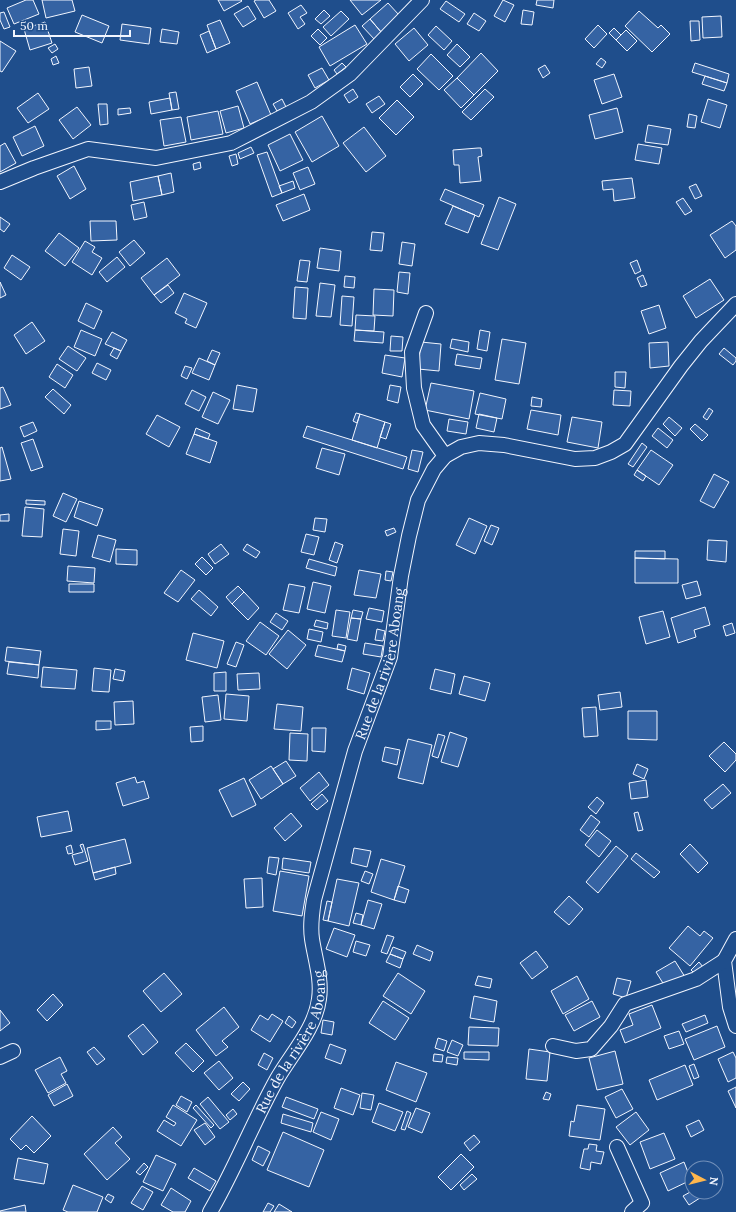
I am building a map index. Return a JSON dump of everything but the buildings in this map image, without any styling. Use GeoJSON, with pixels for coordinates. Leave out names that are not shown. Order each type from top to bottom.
{"type":"FeatureCollection","features":[{"type":"Feature","properties":{"kind":"street"},"geometry":{"type":"LineString","coordinates":[[0,182],[88,149],[156,158],[231,143],[311,102],[350,74],[422,0]]}},
{"type":"Feature","properties":{"kind":"street","name":"Rue de la rivière Aboang"},"geometry":{"type":"LineString","coordinates":[[210,1212],[224,1188],[278,1078],[307,1032],[314,1017],[319,999],[319,979],[312,939],[311,920],[314,900],[355,751],[390,658],[400,576],[409,536],[418,500],[434,469],[445,456],[461,447],[479,443],[504,445],[575,459],[595,458],[612,452],[625,444],[681,366],[702,340],[736,304]]}},
{"type":"Feature","properties":{"kind":"street"},"geometry":{"type":"LineString","coordinates":[[426,313],[412,352],[414,388],[423,425],[445,456]]}},
{"type":"Feature","properties":{"kind":"street"},"geometry":{"type":"LineString","coordinates":[[553,1046],[576,1051],[591,1049],[611,1026],[625,1004],[696,979],[724,961],[736,939]]}},
{"type":"Feature","properties":{"kind":"street"},"geometry":{"type":"LineString","coordinates":[[724,961],[730,1006],[736,1026]]}},
{"type":"Feature","properties":{"kind":"street"},"geometry":{"type":"LineString","coordinates":[[0,1058],[13,1051]]}},
{"type":"Feature","properties":{"kind":"street"},"geometry":{"type":"LineString","coordinates":[[617,1147],[642,1202],[632,1212]]}}]}
